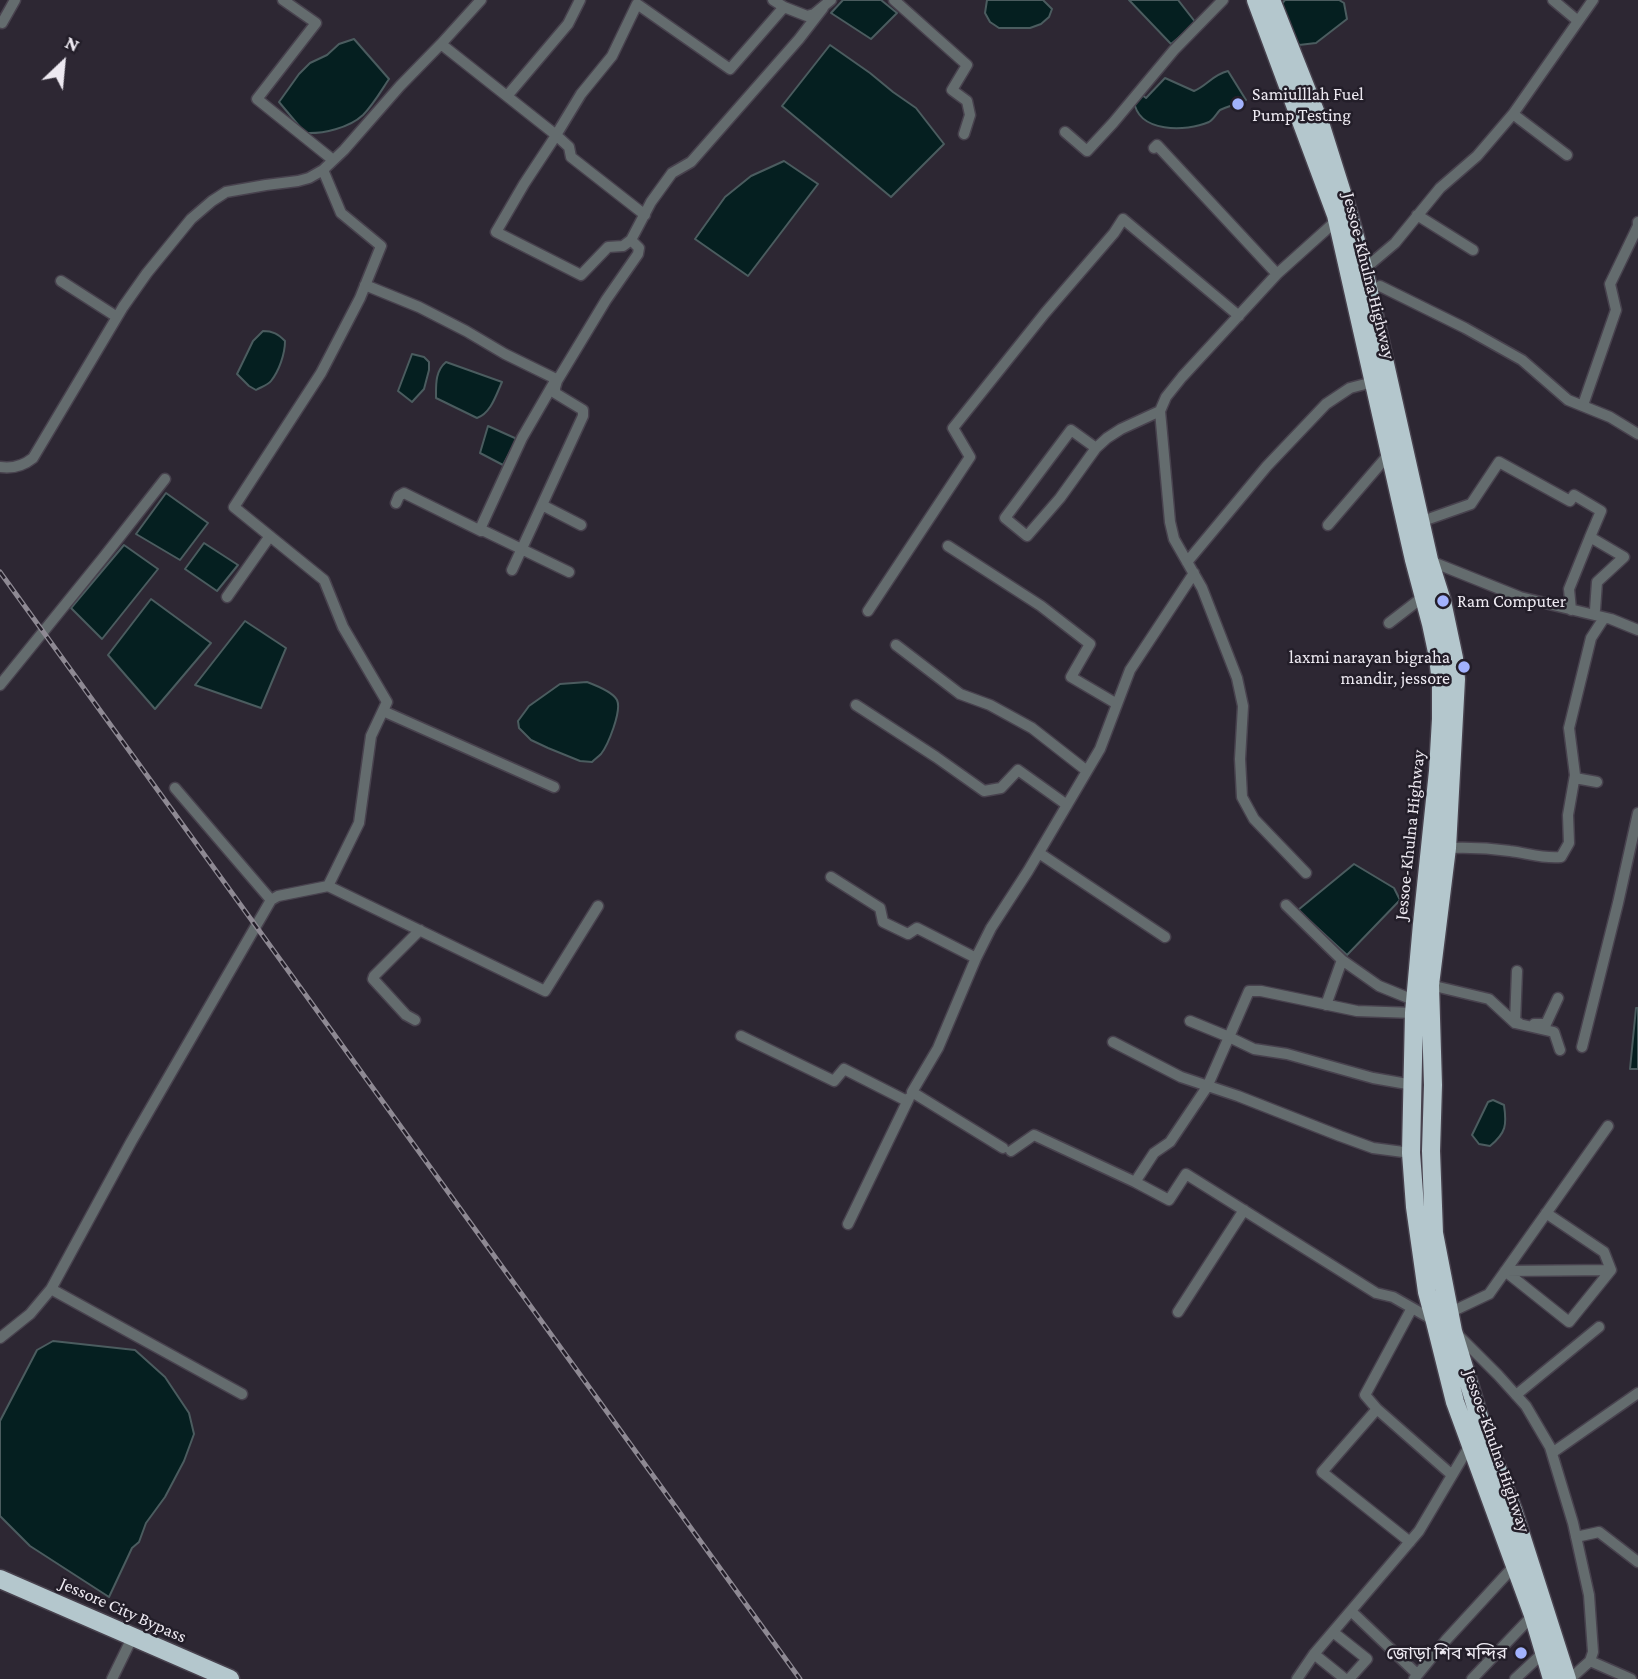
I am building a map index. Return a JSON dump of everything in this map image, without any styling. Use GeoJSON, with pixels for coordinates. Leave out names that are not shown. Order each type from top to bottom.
{"type":"FeatureCollection","features":[{"type":"Feature","properties":{"kind":"highway","name":"Jessoe-Khulna Highway"},"geometry":{"type":"LineString","coordinates":[[1256,0],[1357,275],[1373,382],[1438,657],[1441,683],[1438,771],[1413,1006],[1411,1153],[1415,1207],[1427,1292],[1453,1331],[1486,1440],[1513,1510],[1569,1679]]}},
{"type":"Feature","properties":{"kind":"highway","name":"Jessoe-Khulna Highway"},"geometry":{"type":"LineString","coordinates":[[1271,0],[1321,126],[1429,560],[1442,601],[1454,658],[1456,679],[1447,848],[1430,985],[1434,1233],[1442,1317],[1455,1402],[1533,1615],[1552,1679]]}},
{"type":"Feature","properties":{"kind":"highway","name":"Jessore City Bypass"},"geometry":{"type":"LineString","coordinates":[[0,1579],[230,1679]]}},
{"type":"Feature","properties":{"kind":"street"},"geometry":{"type":"LineString","coordinates":[[0,22],[2,23],[15,0]]}},
{"type":"Feature","properties":{"kind":"street"},"geometry":{"type":"LineString","coordinates":[[283,0],[316,23],[257,99],[333,160]]}},
{"type":"Feature","properties":{"kind":"street"},"geometry":{"type":"LineString","coordinates":[[0,467],[24,465],[33,458],[117,317],[147,272],[191,219],[226,192],[298,181],[323,170],[481,0]]}},
{"type":"Feature","properties":{"kind":"street"},"geometry":{"type":"LineString","coordinates":[[507,96],[568,24],[580,0]]}},
{"type":"Feature","properties":{"kind":"street"},"geometry":{"type":"LineString","coordinates":[[773,0],[807,16],[827,4]]}},
{"type":"Feature","properties":{"kind":"street"},"geometry":{"type":"LineString","coordinates":[[894,0],[967,65],[952,90],[967,101],[971,116],[964,134]]}},
{"type":"Feature","properties":{"kind":"street"},"geometry":{"type":"LineString","coordinates":[[1065,132],[1087,150],[1174,50],[1223,0]]}},
{"type":"Feature","properties":{"kind":"street"},"geometry":{"type":"LineString","coordinates":[[1553,0],[1578,21]]}},
{"type":"Feature","properties":{"kind":"street"},"geometry":{"type":"LineString","coordinates":[[1357,275],[1395,243],[1440,188],[1477,156],[1513,114],[1593,0]]}},
{"type":"Feature","properties":{"kind":"street"},"geometry":{"type":"LineString","coordinates":[[784,7],[730,69],[634,2],[612,56],[581,94],[496,232],[581,275],[608,247],[623,246],[631,240],[651,202],[672,173],[691,162],[827,4]]}},
{"type":"Feature","properties":{"kind":"street"},"geometry":{"type":"LineString","coordinates":[[441,44],[556,135],[569,147],[571,157],[645,215]]}},
{"type":"Feature","properties":{"kind":"street"},"geometry":{"type":"LineString","coordinates":[[1513,114],[1567,155]]}},
{"type":"Feature","properties":{"kind":"street"},"geometry":{"type":"LineString","coordinates":[[1154,148],[1157,145],[1277,274]]}},
{"type":"Feature","properties":{"kind":"street"},"geometry":{"type":"LineString","coordinates":[[323,170],[341,213],[381,246],[365,285],[321,373],[234,507],[324,580],[343,627],[387,702],[371,736],[359,823],[328,886]]}},
{"type":"Feature","properties":{"kind":"street"},"geometry":{"type":"LineString","coordinates":[[1418,215],[1473,250]]}},
{"type":"Feature","properties":{"kind":"street"},"geometry":{"type":"LineString","coordinates":[[868,611],[970,457],[953,428],[1123,219],[1239,316]]}},
{"type":"Feature","properties":{"kind":"street"},"geometry":{"type":"LineString","coordinates":[[1306,873],[1254,820],[1242,797],[1240,758],[1243,706],[1237,678],[1202,588],[1174,539],[1170,522],[1160,411],[1166,397],[1182,377],[1277,274],[1336,220]]}},
{"type":"Feature","properties":{"kind":"street"},"geometry":{"type":"LineString","coordinates":[[1584,402],[1616,310],[1610,284],[1638,222]]}},
{"type":"Feature","properties":{"kind":"street"},"geometry":{"type":"LineString","coordinates":[[512,570],[583,416],[583,410],[555,393],[557,381],[606,300],[638,254],[639,248],[631,240]]}},
{"type":"Feature","properties":{"kind":"street"},"geometry":{"type":"LineString","coordinates":[[61,281],[117,317]]}},
{"type":"Feature","properties":{"kind":"street"},"geometry":{"type":"LineString","coordinates":[[365,285],[419,307],[555,378],[522,439],[480,527],[481,531]]}},
{"type":"Feature","properties":{"kind":"street"},"geometry":{"type":"LineString","coordinates":[[1380,286],[1522,360],[1568,400],[1611,417],[1638,434]]}},
{"type":"Feature","properties":{"kind":"street"},"geometry":{"type":"LineString","coordinates":[[1187,562],[1268,466],[1326,404],[1350,388],[1373,382]]}},
{"type":"Feature","properties":{"kind":"street"},"geometry":{"type":"LineString","coordinates":[[1096,448],[1071,430],[1005,518],[1027,536],[1060,498],[1096,448],[1121,429],[1160,411]]}},
{"type":"Feature","properties":{"kind":"street"},"geometry":{"type":"LineString","coordinates":[[1328,525],[1390,454]]}},
{"type":"Feature","properties":{"kind":"street"},"geometry":{"type":"LineString","coordinates":[[1420,522],[1471,504],[1499,462],[1570,501],[1574,495],[1601,511],[1569,589],[1572,610]]}},
{"type":"Feature","properties":{"kind":"street"},"geometry":{"type":"LineString","coordinates":[[0,685],[165,479]]}},
{"type":"Feature","properties":{"kind":"street"},"geometry":{"type":"LineString","coordinates":[[396,503],[404,493],[569,572]]}},
{"type":"Feature","properties":{"kind":"street"},"geometry":{"type":"LineString","coordinates":[[542,505],[581,525]]}},
{"type":"Feature","properties":{"kind":"street"},"geometry":{"type":"LineString","coordinates":[[227,597],[270,536]]}},
{"type":"Feature","properties":{"kind":"street"},"geometry":{"type":"LineString","coordinates":[[1590,537],[1624,557],[1597,582],[1595,610]]}},
{"type":"Feature","properties":{"kind":"street"},"geometry":{"type":"LineString","coordinates":[[948,546],[1041,606],[1090,645],[1071,677],[1117,704]]}},
{"type":"Feature","properties":{"kind":"street"},"geometry":{"type":"LineString","coordinates":[[1429,560],[1520,597],[1604,618],[1638,630]]}},
{"type":"Feature","properties":{"kind":"street"},"geometry":{"type":"LineString","coordinates":[[848,1224],[910,1096],[938,1048],[991,928],[1100,749],[1130,670],[1194,573]]}},
{"type":"Feature","properties":{"kind":"street"},"geometry":{"type":"LineString","coordinates":[[1389,623],[1424,596]]}},
{"type":"Feature","properties":{"kind":"street"},"geometry":{"type":"LineString","coordinates":[[1447,848],[1472,847],[1548,859],[1561,857],[1569,843],[1568,815],[1574,778],[1569,728],[1591,638],[1604,618]]}},
{"type":"Feature","properties":{"kind":"street"},"geometry":{"type":"LineString","coordinates":[[896,645],[960,694],[990,705],[1032,728],[1087,771]]}},
{"type":"Feature","properties":{"kind":"street"},"geometry":{"type":"LineString","coordinates":[[856,705],[984,791],[1001,788],[1018,770],[1067,805]]}},
{"type":"Feature","properties":{"kind":"street"},"geometry":{"type":"LineString","coordinates":[[383,711],[554,787]]}},
{"type":"Feature","properties":{"kind":"street"},"geometry":{"type":"LineString","coordinates":[[1574,778],[1597,782]]}},
{"type":"Feature","properties":{"kind":"street"},"geometry":{"type":"LineString","coordinates":[[175,788],[271,900]]}},
{"type":"Feature","properties":{"kind":"street"},"geometry":{"type":"LineString","coordinates":[[1582,1047],[1638,813]]}},
{"type":"Feature","properties":{"kind":"street"},"geometry":{"type":"LineString","coordinates":[[1039,853],[1165,937]]}},
{"type":"Feature","properties":{"kind":"street"},"geometry":{"type":"LineString","coordinates":[[831,877],[880,908],[883,922],[908,934],[917,928],[976,958]]}},
{"type":"Feature","properties":{"kind":"street"},"geometry":{"type":"LineString","coordinates":[[0,1338],[30,1314],[51,1289],[131,1142],[271,900],[278,896],[328,886],[545,991],[598,906]]}},
{"type":"Feature","properties":{"kind":"street"},"geometry":{"type":"LineString","coordinates":[[1286,905],[1342,960],[1413,1006]]}},
{"type":"Feature","properties":{"kind":"street"},"geometry":{"type":"LineString","coordinates":[[415,1020],[406,1015],[373,979],[421,930]]}},
{"type":"Feature","properties":{"kind":"street"},"geometry":{"type":"LineString","coordinates":[[1326,1005],[1342,960]]}},
{"type":"Feature","properties":{"kind":"street"},"geometry":{"type":"LineString","coordinates":[[1516,1023],[1517,971]]}},
{"type":"Feature","properties":{"kind":"street"},"geometry":{"type":"LineString","coordinates":[[1430,985],[1489,999],[1516,1023],[1554,1032],[1560,1050]]}},
{"type":"Feature","properties":{"kind":"street"},"geometry":{"type":"LineString","coordinates":[[1135,1182],[1154,1153],[1170,1142],[1207,1087],[1249,991],[1272,993],[1357,1011],[1413,1006]]}},
{"type":"Feature","properties":{"kind":"street"},"geometry":{"type":"LineString","coordinates":[[1516,1023],[1546,1024],[1558,998]]}},
{"type":"Feature","properties":{"kind":"street"},"geometry":{"type":"LineString","coordinates":[[1190,1021],[1254,1049],[1287,1054],[1373,1078],[1413,1085]]}},
{"type":"Feature","properties":{"kind":"street"},"geometry":{"type":"LineString","coordinates":[[741,1036],[834,1081],[844,1069],[910,1096],[1007,1150],[1034,1135],[1169,1200],[1186,1174],[1376,1293],[1442,1317],[1489,1294],[1608,1126]]}},
{"type":"Feature","properties":{"kind":"street"},"geometry":{"type":"LineString","coordinates":[[1113,1042],[1181,1077],[1207,1087],[1238,1096],[1373,1148],[1411,1153]]}},
{"type":"Feature","properties":{"kind":"street"},"geometry":{"type":"LineString","coordinates":[[1178,1312],[1244,1210]]}},
{"type":"Feature","properties":{"kind":"street"},"geometry":{"type":"LineString","coordinates":[[1546,1213],[1604,1252],[1611,1270]]}},
{"type":"Feature","properties":{"kind":"street"},"geometry":{"type":"LineString","coordinates":[[1505,1271],[1569,1322],[1611,1270]]}},
{"type":"Feature","properties":{"kind":"street"},"geometry":{"type":"LineString","coordinates":[[1505,1271],[1611,1270]]}},
{"type":"Feature","properties":{"kind":"street"},"geometry":{"type":"LineString","coordinates":[[51,1289],[242,1394]]}},
{"type":"Feature","properties":{"kind":"street"},"geometry":{"type":"LineString","coordinates":[[1412,1308],[1365,1395],[1377,1409],[1452,1475]]}},
{"type":"Feature","properties":{"kind":"street"},"geometry":{"type":"LineString","coordinates":[[1516,1395],[1599,1327]]}},
{"type":"Feature","properties":{"kind":"street"},"geometry":{"type":"LineString","coordinates":[[1453,1331],[1526,1406],[1550,1447],[1576,1537],[1589,1595],[1593,1652],[1590,1661],[1569,1679]]}},
{"type":"Feature","properties":{"kind":"street"},"geometry":{"type":"LineString","coordinates":[[1552,1453],[1637,1393]]}},
{"type":"Feature","properties":{"kind":"street"},"geometry":{"type":"LineString","coordinates":[[1377,1409],[1322,1472],[1409,1542]]}},
{"type":"Feature","properties":{"kind":"street"},"geometry":{"type":"LineString","coordinates":[[1297,1679],[1314,1654],[1419,1531],[1470,1444]]}},
{"type":"Feature","properties":{"kind":"street"},"geometry":{"type":"LineString","coordinates":[[1576,1537],[1599,1532],[1638,1562]]}},
{"type":"Feature","properties":{"kind":"street"},"geometry":{"type":"LineString","coordinates":[[1351,1611],[1416,1676],[1515,1565]]}},
{"type":"Feature","properties":{"kind":"street"},"geometry":{"type":"LineString","coordinates":[[1472,1679],[1533,1615]]}},
{"type":"Feature","properties":{"kind":"street"},"geometry":{"type":"LineString","coordinates":[[1314,1654],[1347,1679],[1367,1659],[1333,1632]]}},
{"type":"Feature","properties":{"kind":"street"},"geometry":{"type":"LineString","coordinates":[[112,1679],[133,1636]]}},
{"type":"Feature","properties":{"kind":"street"},"geometry":{"type":"LineString","coordinates":[[1515,1679],[1544,1652]]}},
{"type":"Feature","properties":{"kind":"street"},"geometry":{"type":"LineString","coordinates":[[1590,1661],[1634,1678]]}},
{"type":"Feature","properties":{"kind":"shaded area"},"geometry":{"type":"Polygon","coordinates":[[[843,0],[881,0],[897,13],[871,39],[831,13],[843,0]]]}},
{"type":"Feature","properties":{"kind":"shaded area"},"geometry":{"type":"Polygon","coordinates":[[[987,0],[1043,0],[1052,9],[1049,17],[1041,24],[1030,28],[999,28],[990,22],[985,13],[987,0]]]}},
{"type":"Feature","properties":{"kind":"shaded area"},"geometry":{"type":"Polygon","coordinates":[[[1129,0],[1178,0],[1196,23],[1171,44],[1129,0]]]}},
{"type":"Feature","properties":{"kind":"shaded area"},"geometry":{"type":"Polygon","coordinates":[[[1285,0],[1339,0],[1344,3],[1347,19],[1316,43],[1299,45],[1279,7],[1285,0]]]}},
{"type":"Feature","properties":{"kind":"shaded area"},"geometry":{"type":"Polygon","coordinates":[[[354,39],[389,79],[370,107],[357,120],[336,129],[305,133],[279,102],[310,63],[327,55],[339,44],[354,39]]]}},
{"type":"Feature","properties":{"kind":"shaded area"},"geometry":{"type":"Polygon","coordinates":[[[830,45],[916,108],[944,144],[891,197],[782,106],[830,45]]]}},
{"type":"Feature","properties":{"kind":"shaded area"},"geometry":{"type":"Polygon","coordinates":[[[1228,71],[1246,100],[1220,110],[1209,122],[1188,127],[1164,127],[1144,119],[1137,112],[1134,101],[1142,95],[1146,98],[1165,78],[1194,91],[1228,71]]]}},
{"type":"Feature","properties":{"kind":"shaded area"},"geometry":{"type":"Polygon","coordinates":[[[784,161],[818,184],[748,276],[695,239],[725,197],[751,176],[784,161]]]}},
{"type":"Feature","properties":{"kind":"shaded area"},"geometry":{"type":"Polygon","coordinates":[[[263,331],[278,335],[285,341],[285,346],[274,377],[268,384],[256,390],[237,374],[253,341],[263,331]]]}},
{"type":"Feature","properties":{"kind":"shaded area"},"geometry":{"type":"Polygon","coordinates":[[[412,354],[424,357],[429,362],[429,370],[424,389],[412,402],[398,391],[412,354]]]}},
{"type":"Feature","properties":{"kind":"shaded area"},"geometry":{"type":"Polygon","coordinates":[[[446,362],[502,382],[482,416],[477,418],[436,398],[438,374],[446,362]]]}},
{"type":"Feature","properties":{"kind":"shaded area"},"geometry":{"type":"Polygon","coordinates":[[[488,426],[517,439],[503,465],[480,453],[488,426]]]}},
{"type":"Feature","properties":{"kind":"shaded area"},"geometry":{"type":"Polygon","coordinates":[[[166,493],[208,523],[180,560],[136,534],[166,493]]]}},
{"type":"Feature","properties":{"kind":"shaded area"},"geometry":{"type":"Polygon","coordinates":[[[204,543],[238,565],[217,591],[185,569],[204,543]]]}},
{"type":"Feature","properties":{"kind":"shaded area"},"geometry":{"type":"Polygon","coordinates":[[[124,545],[158,569],[102,639],[71,608],[124,545]]]}},
{"type":"Feature","properties":{"kind":"shaded area"},"geometry":{"type":"Polygon","coordinates":[[[151,599],[211,643],[155,709],[108,655],[151,599]]]}},
{"type":"Feature","properties":{"kind":"shaded area"},"geometry":{"type":"Polygon","coordinates":[[[245,621],[286,648],[261,708],[195,685],[245,621]]]}},
{"type":"Feature","properties":{"kind":"shaded area"},"geometry":{"type":"Polygon","coordinates":[[[587,682],[612,694],[618,705],[614,728],[601,754],[592,762],[580,761],[548,748],[531,740],[519,728],[518,721],[529,706],[560,684],[587,682]]]}},
{"type":"Feature","properties":{"kind":"shaded area"},"geometry":{"type":"Polygon","coordinates":[[[1354,864],[1394,888],[1400,900],[1347,955],[1298,910],[1354,864]]]}},
{"type":"Feature","properties":{"kind":"shaded area"},"geometry":{"type":"Polygon","coordinates":[[[1636,1008],[1638,1069],[1630,1069],[1636,1008]]]}},
{"type":"Feature","properties":{"kind":"shaded area"},"geometry":{"type":"Polygon","coordinates":[[[1493,1100],[1504,1105],[1504,1128],[1490,1146],[1479,1144],[1472,1135],[1488,1102],[1493,1100]]]}},
{"type":"Feature","properties":{"kind":"shaded area"},"geometry":{"type":"Polygon","coordinates":[[[53,1341],[135,1350],[165,1377],[189,1413],[194,1434],[184,1461],[165,1497],[146,1523],[139,1542],[132,1548],[109,1597],[30,1546],[0,1516],[0,1421],[37,1350],[53,1341]]]}},
{"type":"Feature","properties":{"kind":"railway"},"geometry":{"type":"LineString","coordinates":[[0,572],[800,1679]]}},
{"type":"Feature","properties":{"kind":"place","name":"Samiulllah Fuel Pump Testing"},"geometry":{"type":"Point","coordinates":[1238,104]}},
{"type":"Feature","properties":{"kind":"place","name":"Ram Computer"},"geometry":{"type":"Point","coordinates":[1443,601]}},
{"type":"Feature","properties":{"kind":"place","name":"laxmi narayan bigraha mandir, jessore"},"geometry":{"type":"Point","coordinates":[1464,667]}},
{"type":"Feature","properties":{"kind":"place","name":"জোড়া শিব মন্দির"},"geometry":{"type":"Point","coordinates":[1521,1653]}}]}
